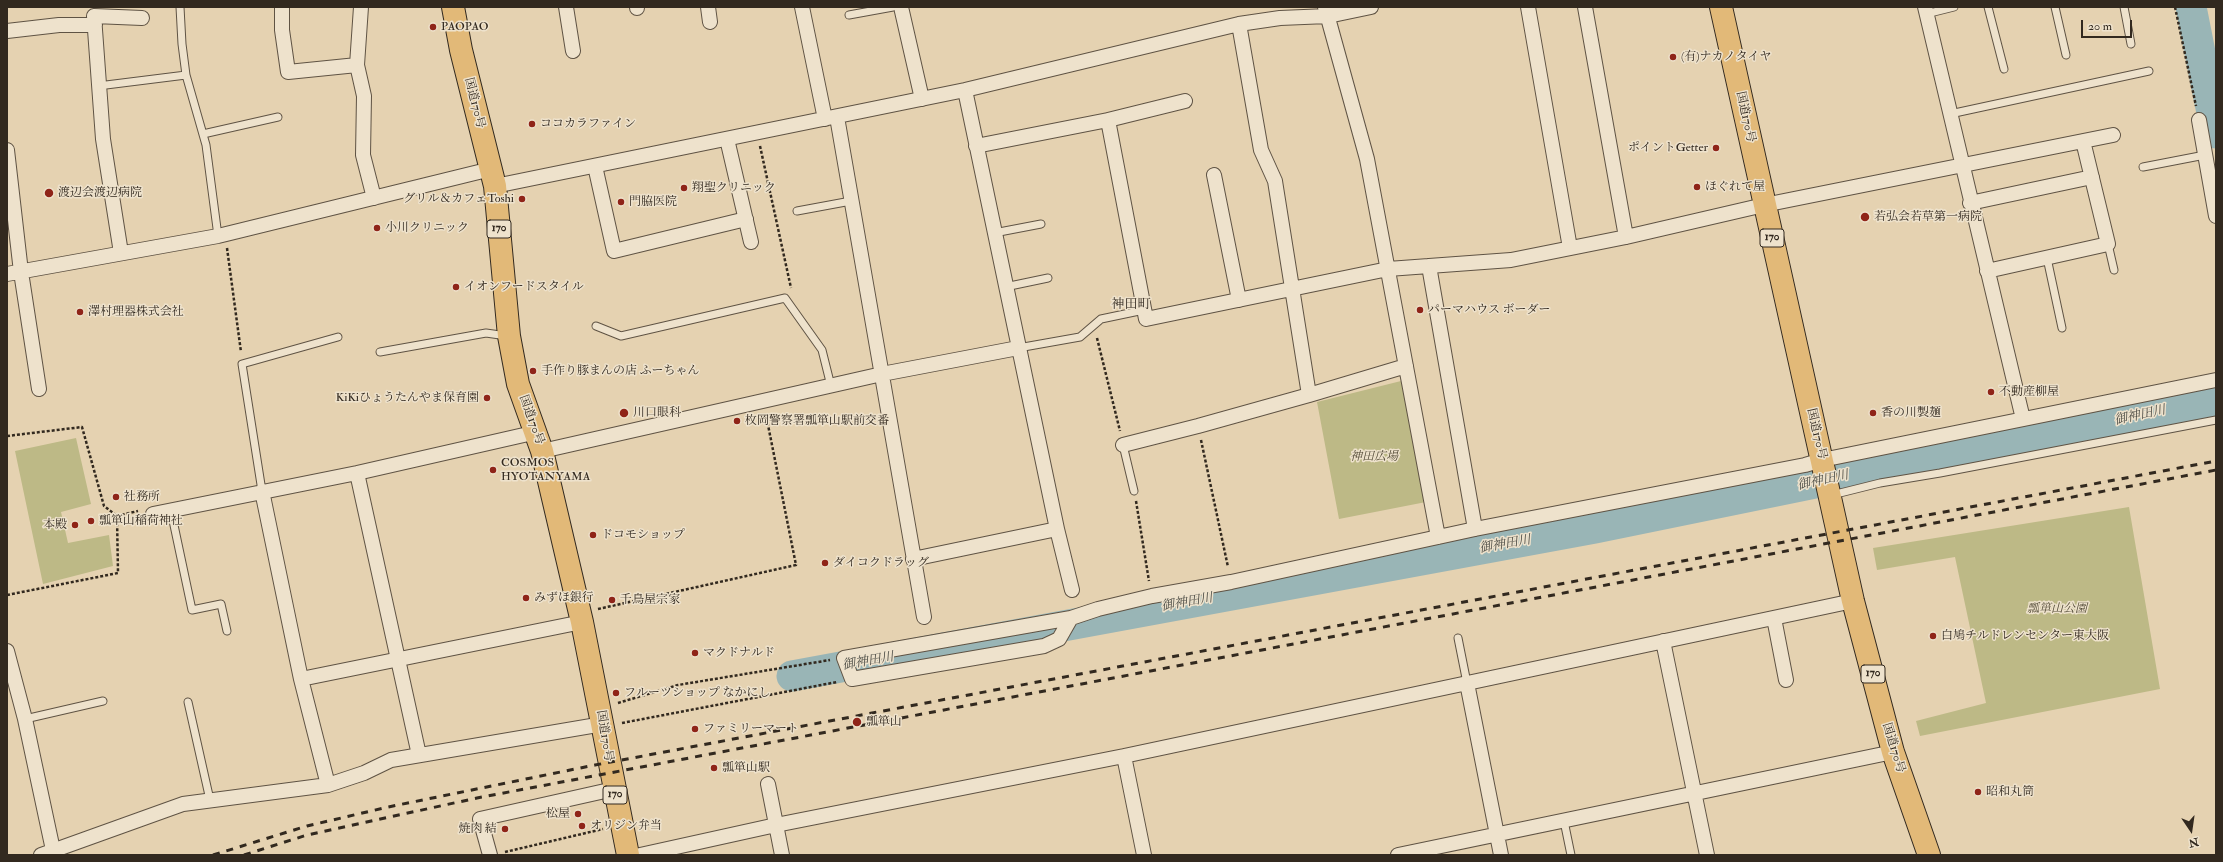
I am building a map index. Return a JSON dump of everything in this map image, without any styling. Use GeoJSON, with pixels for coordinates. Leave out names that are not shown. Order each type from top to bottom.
{"type":"FeatureCollection","features":[{"type":"Feature","properties":{"kind":"highway","name":"国道170号"},"geometry":{"type":"LineString","coordinates":[[453,7],[461,50],[493,178],[509,336],[518,384],[530,439],[581,618],[609,724],[614,790],[628,855]]}},
{"type":"Feature","properties":{"kind":"highway","name":"国道170号"},"geometry":{"type":"LineString","coordinates":[[1721,7],[1853,601],[1894,752],[1929,855]]}},
{"type":"Feature","properties":{"kind":"street"},"geometry":{"type":"LineString","coordinates":[[282,7],[282,30],[288,72],[357,65]]}},
{"type":"Feature","properties":{"kind":"street"},"geometry":{"type":"LineString","coordinates":[[361,7],[357,65],[364,96],[363,155],[374,198]]}},
{"type":"Feature","properties":{"kind":"street"},"geometry":{"type":"LineString","coordinates":[[566,7],[574,51]]}},
{"type":"Feature","properties":{"kind":"street"},"geometry":{"type":"LineString","coordinates":[[708,7],[710,22]]}},
{"type":"Feature","properties":{"kind":"street"},"geometry":{"type":"LineString","coordinates":[[802,7],[851,200],[924,617]]}},
{"type":"Feature","properties":{"kind":"street"},"geometry":{"type":"LineString","coordinates":[[901,7],[922,99]]}},
{"type":"Feature","properties":{"kind":"street"},"geometry":{"type":"LineString","coordinates":[[14,273],[222,235],[374,198],[493,178],[595,166],[831,118],[964,90],[1239,24],[1278,12],[1326,11],[1371,7]]}},
{"type":"Feature","properties":{"kind":"street"},"geometry":{"type":"LineString","coordinates":[[1528,7],[1570,248]]}},
{"type":"Feature","properties":{"kind":"street"},"geometry":{"type":"LineString","coordinates":[[1585,7],[1626,237]]}},
{"type":"Feature","properties":{"kind":"street"},"geometry":{"type":"LineString","coordinates":[[1926,10],[1970,203],[2023,419]]}},
{"type":"Feature","properties":{"kind":"street"},"geometry":{"type":"LineString","coordinates":[[1326,11],[1367,159],[1438,537]]}},
{"type":"Feature","properties":{"kind":"street"},"geometry":{"type":"LineString","coordinates":[[121,253],[103,139],[94,16],[142,18]]}},
{"type":"Feature","properties":{"kind":"street"},"geometry":{"type":"LineString","coordinates":[[1239,24],[1261,150],[1275,181],[1309,394]]}},
{"type":"Feature","properties":{"kind":"street"},"geometry":{"type":"LineString","coordinates":[[7,31],[59,25],[95,25]]}},
{"type":"Feature","properties":{"kind":"street"},"geometry":{"type":"LineString","coordinates":[[964,90],[1057,529],[1072,590]]}},
{"type":"Feature","properties":{"kind":"street"},"geometry":{"type":"LineString","coordinates":[[976,146],[1108,120],[1184,101]]}},
{"type":"Feature","properties":{"kind":"street"},"geometry":{"type":"LineString","coordinates":[[1108,120],[1146,319],[1388,269],[1511,260],[1626,237],[1764,205],[2113,135]]}},
{"type":"Feature","properties":{"kind":"street"},"geometry":{"type":"LineString","coordinates":[[2199,120],[2216,216]]}},
{"type":"Feature","properties":{"kind":"street"},"geometry":{"type":"LineString","coordinates":[[726,139],[751,242]]}},
{"type":"Feature","properties":{"kind":"street"},"geometry":{"type":"LineString","coordinates":[[1987,271],[2108,244],[2083,141]]}},
{"type":"Feature","properties":{"kind":"street"},"geometry":{"type":"LineString","coordinates":[[7,150],[14,273],[39,389]]}},
{"type":"Feature","properties":{"kind":"street"},"geometry":{"type":"LineString","coordinates":[[595,166],[614,251],[746,219]]}},
{"type":"Feature","properties":{"kind":"street"},"geometry":{"type":"LineString","coordinates":[[1214,175],[1239,300]]}},
{"type":"Feature","properties":{"kind":"street"},"geometry":{"type":"LineString","coordinates":[[1970,203],[2092,177]]}},
{"type":"Feature","properties":{"kind":"street"},"geometry":{"type":"LineString","coordinates":[[1430,266],[1475,529]]}},
{"type":"Feature","properties":{"kind":"street"},"geometry":{"type":"LineString","coordinates":[[154,514],[262,491],[530,439],[763,401],[882,374],[1018,348]]}},
{"type":"Feature","properties":{"kind":"street"},"geometry":{"type":"LineString","coordinates":[[1123,445],[1198,426],[1406,366]]}},
{"type":"Feature","properties":{"kind":"street"},"geometry":{"type":"LineString","coordinates":[[1070,620],[1059,639],[1044,646],[851,679],[844,659],[1070,620],[1098,609],[1152,596],[1231,582],[1475,529],[1805,465],[1823,464],[2023,419],[2216,380]]}},
{"type":"Feature","properties":{"kind":"street"},"geometry":{"type":"LineString","coordinates":[[357,473],[399,658],[419,755]]}},
{"type":"Feature","properties":{"kind":"street"},"geometry":{"type":"LineString","coordinates":[[262,491],[301,679],[328,785]]}},
{"type":"Feature","properties":{"kind":"street"},"geometry":{"type":"LineString","coordinates":[[913,559],[1057,529]]}},
{"type":"Feature","properties":{"kind":"street"},"geometry":{"type":"LineString","coordinates":[[640,855],[1124,756],[1853,601]]}},
{"type":"Feature","properties":{"kind":"street"},"geometry":{"type":"LineString","coordinates":[[301,679],[581,618]]}},
{"type":"Feature","properties":{"kind":"street"},"geometry":{"type":"LineString","coordinates":[[1774,618],[1786,680]]}},
{"type":"Feature","properties":{"kind":"street"},"geometry":{"type":"LineString","coordinates":[[1663,641],[1707,855]]}},
{"type":"Feature","properties":{"kind":"street"},"geometry":{"type":"LineString","coordinates":[[7,651],[25,719],[52,852],[183,804],[328,785],[391,760],[609,724]]}},
{"type":"Feature","properties":{"kind":"street"},"geometry":{"type":"LineString","coordinates":[[1467,684],[1502,855]]}},
{"type":"Feature","properties":{"kind":"street"},"geometry":{"type":"LineString","coordinates":[[1398,855],[1894,752]]}},
{"type":"Feature","properties":{"kind":"street"},"geometry":{"type":"LineString","coordinates":[[1124,756],[1144,855]]}},
{"type":"Feature","properties":{"kind":"street"},"geometry":{"type":"LineString","coordinates":[[768,784],[782,855]]}},
{"type":"Feature","properties":{"kind":"street"},"geometry":{"type":"LineString","coordinates":[[494,854],[480,819],[614,790]]}},
{"type":"Feature","properties":{"kind":"lane"},"geometry":{"type":"LineString","coordinates":[[180,7],[182,44],[186,75],[203,134],[222,235]]}},
{"type":"Feature","properties":{"kind":"lane"},"geometry":{"type":"LineString","coordinates":[[849,15],[893,7]]}},
{"type":"Feature","properties":{"kind":"lane"},"geometry":{"type":"LineString","coordinates":[[1926,10],[1954,7]]}},
{"type":"Feature","properties":{"kind":"lane"},"geometry":{"type":"LineString","coordinates":[[1988,7],[2004,69]]}},
{"type":"Feature","properties":{"kind":"lane"},"geometry":{"type":"LineString","coordinates":[[2054,7],[2066,55]]}},
{"type":"Feature","properties":{"kind":"lane"},"geometry":{"type":"LineString","coordinates":[[2124,7],[2132,44]]}},
{"type":"Feature","properties":{"kind":"lane"},"geometry":{"type":"LineString","coordinates":[[1950,114],[2149,71]]}},
{"type":"Feature","properties":{"kind":"lane"},"geometry":{"type":"LineString","coordinates":[[98,86],[186,75]]}},
{"type":"Feature","properties":{"kind":"lane"},"geometry":{"type":"LineString","coordinates":[[203,134],[278,117]]}},
{"type":"Feature","properties":{"kind":"lane"},"geometry":{"type":"LineString","coordinates":[[2143,167],[2205,155]]}},
{"type":"Feature","properties":{"kind":"lane"},"geometry":{"type":"LineString","coordinates":[[797,211],[851,200]]}},
{"type":"Feature","properties":{"kind":"lane"},"geometry":{"type":"LineString","coordinates":[[994,233],[1041,224]]}},
{"type":"Feature","properties":{"kind":"lane"},"geometry":{"type":"LineString","coordinates":[[2108,244],[2114,270]]}},
{"type":"Feature","properties":{"kind":"lane"},"geometry":{"type":"LineString","coordinates":[[2047,258],[2062,328]]}},
{"type":"Feature","properties":{"kind":"lane"},"geometry":{"type":"LineString","coordinates":[[1005,287],[1048,278]]}},
{"type":"Feature","properties":{"kind":"lane"},"geometry":{"type":"LineString","coordinates":[[596,326],[621,336],[785,298],[822,350],[832,386]]}},
{"type":"Feature","properties":{"kind":"lane"},"geometry":{"type":"LineString","coordinates":[[1018,348],[1080,337],[1101,319],[1144,310]]}},
{"type":"Feature","properties":{"kind":"lane"},"geometry":{"type":"LineString","coordinates":[[380,352],[486,333],[509,336]]}},
{"type":"Feature","properties":{"kind":"lane"},"geometry":{"type":"LineString","coordinates":[[262,491],[242,364],[338,337]]}},
{"type":"Feature","properties":{"kind":"lane"},"geometry":{"type":"LineString","coordinates":[[1829,493],[1880,482],[1940,473],[2216,420]]}},
{"type":"Feature","properties":{"kind":"lane"},"geometry":{"type":"LineString","coordinates":[[1123,445],[1134,491]]}},
{"type":"Feature","properties":{"kind":"lane"},"geometry":{"type":"LineString","coordinates":[[171,511],[192,610],[221,604],[227,631]]}},
{"type":"Feature","properties":{"kind":"lane"},"geometry":{"type":"LineString","coordinates":[[1458,638],[1467,684]]}},
{"type":"Feature","properties":{"kind":"lane"},"geometry":{"type":"LineString","coordinates":[[25,719],[103,701]]}},
{"type":"Feature","properties":{"kind":"lane"},"geometry":{"type":"LineString","coordinates":[[188,702],[210,800]]}},
{"type":"Feature","properties":{"kind":"lane"},"geometry":{"type":"LineString","coordinates":[[1564,821],[1571,855]]}},
{"type":"Feature","properties":{"kind":"path"},"geometry":{"type":"LineString","coordinates":[[2175,7],[2199,120]]}},
{"type":"Feature","properties":{"kind":"path"},"geometry":{"type":"LineString","coordinates":[[758,133],[792,291]]}},
{"type":"Feature","properties":{"kind":"path"},"geometry":{"type":"LineString","coordinates":[[222,235],[242,364]]}},
{"type":"Feature","properties":{"kind":"path"},"geometry":{"type":"LineString","coordinates":[[1094,325],[1123,445]]}},
{"type":"Feature","properties":{"kind":"path"},"geometry":{"type":"LineString","coordinates":[[581,618],[796,565],[763,401]]}},
{"type":"Feature","properties":{"kind":"path"},"geometry":{"type":"LineString","coordinates":[[1198,426],[1228,568]]}},
{"type":"Feature","properties":{"kind":"path"},"geometry":{"type":"LineString","coordinates":[[7,436],[82,427],[104,506],[117,516],[145,510],[154,514]]}},
{"type":"Feature","properties":{"kind":"path"},"geometry":{"type":"LineString","coordinates":[[1134,491],[1149,583]]}},
{"type":"Feature","properties":{"kind":"path"},"geometry":{"type":"LineString","coordinates":[[7,595],[118,573],[117,516]]}},
{"type":"Feature","properties":{"kind":"path"},"geometry":{"type":"LineString","coordinates":[[609,724],[615,719],[613,704],[678,685],[844,659]]}},
{"type":"Feature","properties":{"kind":"path"},"geometry":{"type":"LineString","coordinates":[[609,724],[851,679]]}},
{"type":"Feature","properties":{"kind":"path"},"geometry":{"type":"LineString","coordinates":[[494,854],[622,826]]}},
{"type":"Feature","properties":{"kind":"green space","name":"神田広場"},"geometry":{"type":"Polygon","coordinates":[[[1405,380],[1426,502],[1339,519],[1317,402],[1405,380]]]}},
{"type":"Feature","properties":{"kind":"green space"},"geometry":{"type":"Polygon","coordinates":[[[76,438],[91,504],[61,512],[68,543],[109,535],[113,566],[43,584],[15,451],[76,438]]]}},
{"type":"Feature","properties":{"kind":"green space","name":"瓢箪山公園"},"geometry":{"type":"Polygon","coordinates":[[[2129,507],[2160,689],[1920,736],[1916,721],[1986,703],[1955,557],[1877,570],[1873,548],[2129,507]]]}},
{"type":"Feature","properties":{"kind":"waterway"},"geometry":{"type":"LineString","coordinates":[[2191,7],[2216,133]]}},
{"type":"Feature","properties":{"kind":"waterway","name":"御神田川"},"geometry":{"type":"LineString","coordinates":[[792,676],[1595,528],[2216,401]]}},
{"type":"Feature","properties":{"kind":"railway"},"geometry":{"type":"LineString","coordinates":[[213,855],[307,826],[388,807],[595,765],[2216,461]]}},
{"type":"Feature","properties":{"kind":"railway"},"geometry":{"type":"LineString","coordinates":[[244,855],[307,835],[477,798],[2216,470]]}},
{"type":"Feature","properties":{"kind":"place","name":"PAOPAO"},"geometry":{"type":"Point","coordinates":[433,27]}},
{"type":"Feature","properties":{"kind":"place","name":"(有)ナカノタイヤ"},"geometry":{"type":"Point","coordinates":[1673,57]}},
{"type":"Feature","properties":{"kind":"place","name":"ココカラファイン"},"geometry":{"type":"Point","coordinates":[532,124]}},
{"type":"Feature","properties":{"kind":"place","name":"ポイントGetter"},"geometry":{"type":"Point","coordinates":[1716,148]}},
{"type":"Feature","properties":{"kind":"place","name":"ほぐれて屋"},"geometry":{"type":"Point","coordinates":[1697,187]}},
{"type":"Feature","properties":{"kind":"place","name":"翔聖クリニック"},"geometry":{"type":"Point","coordinates":[684,188]}},
{"type":"Feature","properties":{"kind":"place","name":"渡辺会渡辺病院"},"geometry":{"type":"Point","coordinates":[49,193]}},
{"type":"Feature","properties":{"kind":"place","name":"グリル＆カフェToshi"},"geometry":{"type":"Point","coordinates":[522,199]}},
{"type":"Feature","properties":{"kind":"place","name":"門脇医院"},"geometry":{"type":"Point","coordinates":[621,202]}},
{"type":"Feature","properties":{"kind":"place","name":"若弘会若草第一病院"},"geometry":{"type":"Point","coordinates":[1865,217]}},
{"type":"Feature","properties":{"kind":"place","name":"小川クリニック"},"geometry":{"type":"Point","coordinates":[377,228]}},
{"type":"Feature","properties":{"kind":"place","name":"イオンフードスタイル"},"geometry":{"type":"Point","coordinates":[456,287]}},
{"type":"Feature","properties":{"kind":"place","name":"パーマハウス ボーダー"},"geometry":{"type":"Point","coordinates":[1420,310]}},
{"type":"Feature","properties":{"kind":"place","name":"澤村理器株式会社"},"geometry":{"type":"Point","coordinates":[80,312]}},
{"type":"Feature","properties":{"kind":"place","name":"手作り豚まんの店 ふーちゃん"},"geometry":{"type":"Point","coordinates":[533,371]}},
{"type":"Feature","properties":{"kind":"place","name":"不動産柳屋"},"geometry":{"type":"Point","coordinates":[1991,392]}},
{"type":"Feature","properties":{"kind":"place","name":"KiKiひょうたんやま保育園"},"geometry":{"type":"Point","coordinates":[487,398]}},
{"type":"Feature","properties":{"kind":"place","name":"川口眼科"},"geometry":{"type":"Point","coordinates":[624,413]}},
{"type":"Feature","properties":{"kind":"place","name":"香の川製麺"},"geometry":{"type":"Point","coordinates":[1873,413]}},
{"type":"Feature","properties":{"kind":"place","name":"枚岡警察署瓢箪山駅前交番"},"geometry":{"type":"Point","coordinates":[737,421]}},
{"type":"Feature","properties":{"kind":"place","name":"COSMOS HYOTANYAMA"},"geometry":{"type":"Point","coordinates":[493,470]}},
{"type":"Feature","properties":{"kind":"place","name":"社務所"},"geometry":{"type":"Point","coordinates":[116,497]}},
{"type":"Feature","properties":{"kind":"place","name":"瓢箪山稲荷神社"},"geometry":{"type":"Point","coordinates":[91,521]}},
{"type":"Feature","properties":{"kind":"place","name":"本殿"},"geometry":{"type":"Point","coordinates":[75,525]}},
{"type":"Feature","properties":{"kind":"place","name":"ドコモショップ"},"geometry":{"type":"Point","coordinates":[593,535]}},
{"type":"Feature","properties":{"kind":"place","name":"ダイコクドラッグ"},"geometry":{"type":"Point","coordinates":[825,563]}},
{"type":"Feature","properties":{"kind":"place","name":"みずほ銀行"},"geometry":{"type":"Point","coordinates":[526,598]}},
{"type":"Feature","properties":{"kind":"place","name":"千鳥屋宗家"},"geometry":{"type":"Point","coordinates":[612,600]}},
{"type":"Feature","properties":{"kind":"place","name":"白鳩チルドレンセンター東大阪"},"geometry":{"type":"Point","coordinates":[1933,636]}},
{"type":"Feature","properties":{"kind":"place","name":"マクドナルド"},"geometry":{"type":"Point","coordinates":[695,653]}},
{"type":"Feature","properties":{"kind":"place","name":"フルーツショップ なかにし"},"geometry":{"type":"Point","coordinates":[616,693]}},
{"type":"Feature","properties":{"kind":"place","name":"瓢箪山"},"geometry":{"type":"Point","coordinates":[857,722]}},
{"type":"Feature","properties":{"kind":"place","name":"ファミリーマート"},"geometry":{"type":"Point","coordinates":[695,729]}},
{"type":"Feature","properties":{"kind":"place","name":"瓢箪山駅"},"geometry":{"type":"Point","coordinates":[714,768]}},
{"type":"Feature","properties":{"kind":"place","name":"昭和丸筒"},"geometry":{"type":"Point","coordinates":[1978,792]}},
{"type":"Feature","properties":{"kind":"place","name":"松屋"},"geometry":{"type":"Point","coordinates":[578,814]}},
{"type":"Feature","properties":{"kind":"place","name":"オリジン弁当"},"geometry":{"type":"Point","coordinates":[582,826]}},
{"type":"Feature","properties":{"kind":"place","name":"焼肉 結"},"geometry":{"type":"Point","coordinates":[505,829]}},
{"type":"Feature","properties":{"kind":"district","name":"神田町"},"geometry":{"type":"Point","coordinates":[1131,305]}}]}
